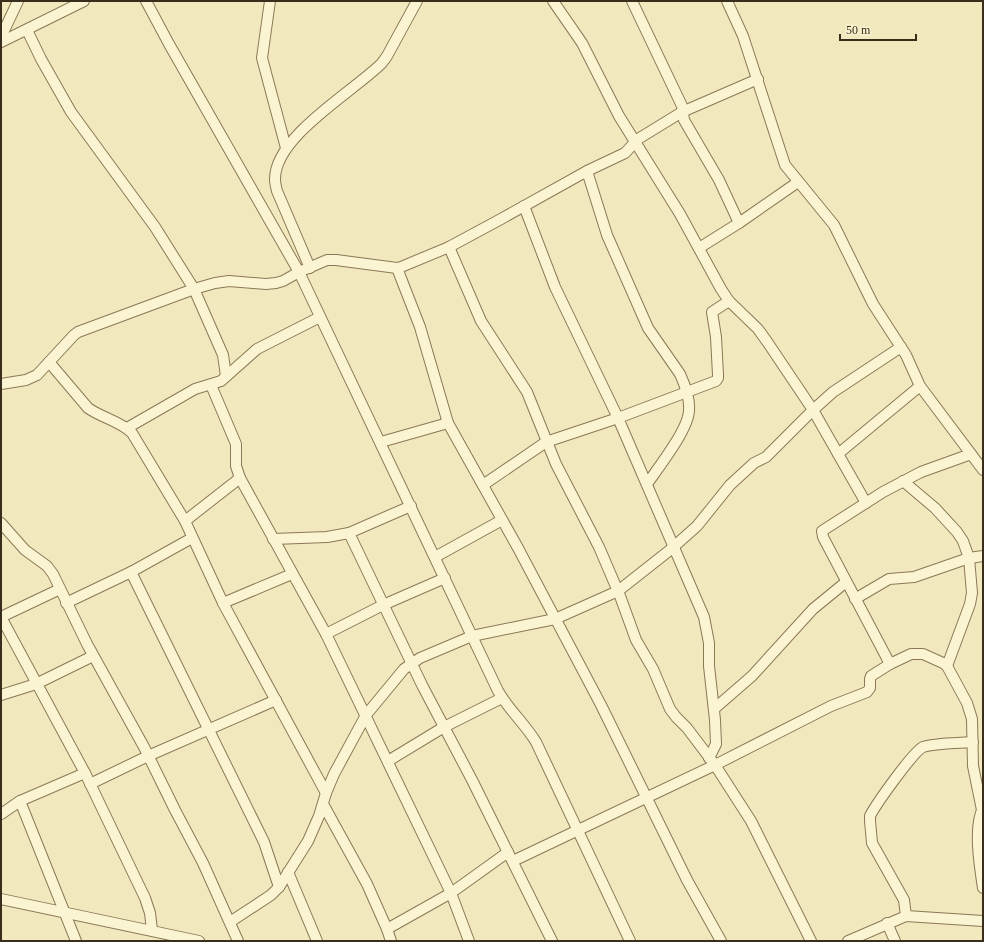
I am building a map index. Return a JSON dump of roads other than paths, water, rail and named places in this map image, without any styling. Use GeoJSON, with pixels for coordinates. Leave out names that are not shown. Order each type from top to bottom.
{"type":"FeatureCollection","features":[{"type":"Feature","properties":{"kind":"street"},"geometry":{"type":"LineString","coordinates":[[1,37],[18,1]]}},
{"type":"Feature","properties":{"kind":"street"},"geometry":{"type":"LineString","coordinates":[[1,42],[84,1]]}},
{"type":"Feature","properties":{"kind":"street"},"geometry":{"type":"LineString","coordinates":[[146,1],[299,272],[502,698],[527,728],[536,742],[630,941]]}},
{"type":"Feature","properties":{"kind":"street"},"geometry":{"type":"LineString","coordinates":[[270,1],[262,58],[286,148]]}},
{"type":"Feature","properties":{"kind":"street"},"geometry":{"type":"LineString","coordinates":[[310,268],[280,197],[275,180],[276,168],[286,148],[300,132],[382,63],[417,1]]}},
{"type":"Feature","properties":{"kind":"street"},"geometry":{"type":"LineString","coordinates":[[553,1],[582,43],[619,116],[680,214],[729,301],[763,336],[813,410],[866,503]]}},
{"type":"Feature","properties":{"kind":"street"},"geometry":{"type":"LineString","coordinates":[[632,1],[682,106],[684,120],[721,185],[739,223]]}},
{"type":"Feature","properties":{"kind":"street"},"geometry":{"type":"LineString","coordinates":[[727,1],[743,36],[785,165],[834,225],[877,310],[901,347],[920,386],[983,470]]}},
{"type":"Feature","properties":{"kind":"street"},"geometry":{"type":"LineString","coordinates":[[27,30],[41,59],[71,112],[144,210],[194,289],[223,355],[226,376]]}},
{"type":"Feature","properties":{"kind":"street"},"geometry":{"type":"LineString","coordinates":[[1,384],[31,378],[37,375],[78,332],[194,289],[229,281],[266,284],[276,283],[328,260],[397,268],[449,247],[587,171],[625,153],[638,139],[682,112],[758,79]]}},
{"type":"Feature","properties":{"kind":"street"},"geometry":{"type":"LineString","coordinates":[[587,171],[607,234],[619,264],[648,328],[680,374],[687,393],[690,409],[684,427],[647,484]]}},
{"type":"Feature","properties":{"kind":"street"},"geometry":{"type":"LineString","coordinates":[[699,248],[739,223],[798,182]]}},
{"type":"Feature","properties":{"kind":"street"},"geometry":{"type":"LineString","coordinates":[[524,206],[555,287],[618,418],[705,622],[709,643],[709,666],[716,744],[712,762]]}},
{"type":"Feature","properties":{"kind":"street"},"geometry":{"type":"LineString","coordinates":[[449,247],[481,321],[528,392],[546,442],[560,474],[599,547],[618,591],[636,640],[653,669],[670,709],[712,762],[758,832],[811,941]]}},
{"type":"Feature","properties":{"kind":"street"},"geometry":{"type":"LineString","coordinates":[[397,268],[420,327],[448,423],[502,520],[601,705],[690,885],[721,941]]}},
{"type":"Feature","properties":{"kind":"street"},"geometry":{"type":"LineString","coordinates":[[483,486],[546,442],[687,393],[710,384],[718,378],[716,337],[712,312],[729,301]]}},
{"type":"Feature","properties":{"kind":"street"},"geometry":{"type":"LineString","coordinates":[[127,428],[195,389],[221,381],[257,349],[320,317]]}},
{"type":"Feature","properties":{"kind":"street"},"geometry":{"type":"LineString","coordinates":[[230,922],[279,888],[308,841],[334,774],[366,715],[400,672],[411,663],[472,636],[555,618],[618,591],[674,547],[704,518],[730,485],[754,463],[766,457],[813,410],[840,387],[901,347]]}},
{"type":"Feature","properties":{"kind":"street"},"geometry":{"type":"LineString","coordinates":[[49,362],[88,408],[95,413],[127,428],[132,433],[185,521],[223,603],[326,793]]}},
{"type":"Feature","properties":{"kind":"street"},"geometry":{"type":"LineString","coordinates":[[211,385],[236,444],[236,466],[240,478],[326,634],[451,893],[469,941]]}},
{"type":"Feature","properties":{"kind":"street"},"geometry":{"type":"LineString","coordinates":[[838,454],[920,386]]}},
{"type":"Feature","properties":{"kind":"street"},"geometry":{"type":"LineString","coordinates":[[381,442],[448,423]]}},
{"type":"Feature","properties":{"kind":"street"},"geometry":{"type":"LineString","coordinates":[[890,664],[846,582],[823,537],[822,531],[866,503],[921,472],[971,454]]}},
{"type":"Feature","properties":{"kind":"street"},"geometry":{"type":"LineString","coordinates":[[185,521],[240,478]]}},
{"type":"Feature","properties":{"kind":"street"},"geometry":{"type":"LineString","coordinates":[[904,482],[935,508],[952,527],[963,541],[969,558],[972,593],[970,604],[947,666]]}},
{"type":"Feature","properties":{"kind":"street"},"geometry":{"type":"LineString","coordinates":[[273,539],[327,537],[349,533],[411,506]]}},
{"type":"Feature","properties":{"kind":"street"},"geometry":{"type":"LineString","coordinates":[[434,557],[502,520]]}},
{"type":"Feature","properties":{"kind":"street"},"geometry":{"type":"LineString","coordinates":[[1,523],[25,550],[50,569],[93,656],[148,756],[203,863],[238,941]]}},
{"type":"Feature","properties":{"kind":"street"},"geometry":{"type":"LineString","coordinates":[[349,533],[411,663],[511,857],[552,941]]}},
{"type":"Feature","properties":{"kind":"street"},"geometry":{"type":"LineString","coordinates":[[66,603],[131,572],[192,538]]}},
{"type":"Feature","properties":{"kind":"street"},"geometry":{"type":"LineString","coordinates":[[855,599],[889,579],[914,577],[969,558],[983,556]]}},
{"type":"Feature","properties":{"kind":"street"},"geometry":{"type":"LineString","coordinates":[[131,572],[264,842],[279,888]]}},
{"type":"Feature","properties":{"kind":"street"},"geometry":{"type":"LineString","coordinates":[[223,603],[292,574]]}},
{"type":"Feature","properties":{"kind":"street"},"geometry":{"type":"LineString","coordinates":[[326,634],[383,605],[445,578]]}},
{"type":"Feature","properties":{"kind":"street"},"geometry":{"type":"LineString","coordinates":[[714,709],[752,676],[813,609],[846,582]]}},
{"type":"Feature","properties":{"kind":"street"},"geometry":{"type":"LineString","coordinates":[[60,589],[1,617],[85,773],[145,898],[150,913],[152,930]]}},
{"type":"Feature","properties":{"kind":"street"},"geometry":{"type":"LineString","coordinates":[[387,929],[511,857],[577,830],[647,798],[712,762],[831,706],[867,692],[870,688],[871,676],[904,656],[917,654],[923,654],[947,666],[970,711],[972,719],[973,766],[982,809],[978,824],[978,856],[983,888]]}},
{"type":"Feature","properties":{"kind":"street"},"geometry":{"type":"LineString","coordinates":[[1,695],[36,684],[93,656]]}},
{"type":"Feature","properties":{"kind":"street"},"geometry":{"type":"LineString","coordinates":[[388,761],[444,727],[502,698]]}},
{"type":"Feature","properties":{"kind":"street"},"geometry":{"type":"LineString","coordinates":[[90,784],[148,756],[209,731],[276,700]]}},
{"type":"Feature","properties":{"kind":"street"},"geometry":{"type":"LineString","coordinates":[[906,916],[904,900],[872,843],[870,816],[917,751],[928,746],[973,742]]}},
{"type":"Feature","properties":{"kind":"street"},"geometry":{"type":"LineString","coordinates":[[1,814],[20,801],[85,773]]}},
{"type":"Feature","properties":{"kind":"street"},"geometry":{"type":"LineString","coordinates":[[20,801],[76,941]]}},
{"type":"Feature","properties":{"kind":"street"},"geometry":{"type":"LineString","coordinates":[[323,804],[367,884],[391,941]]}},
{"type":"Feature","properties":{"kind":"street"},"geometry":{"type":"LineString","coordinates":[[288,872],[316,941]]}},
{"type":"Feature","properties":{"kind":"street"},"geometry":{"type":"LineString","coordinates":[[1,899],[152,930],[181,939],[199,941]]}},
{"type":"Feature","properties":{"kind":"street"},"geometry":{"type":"LineString","coordinates":[[848,941],[906,916],[983,921]]}},
{"type":"Feature","properties":{"kind":"street"},"geometry":{"type":"LineString","coordinates":[[887,923],[895,941]]}}]}
